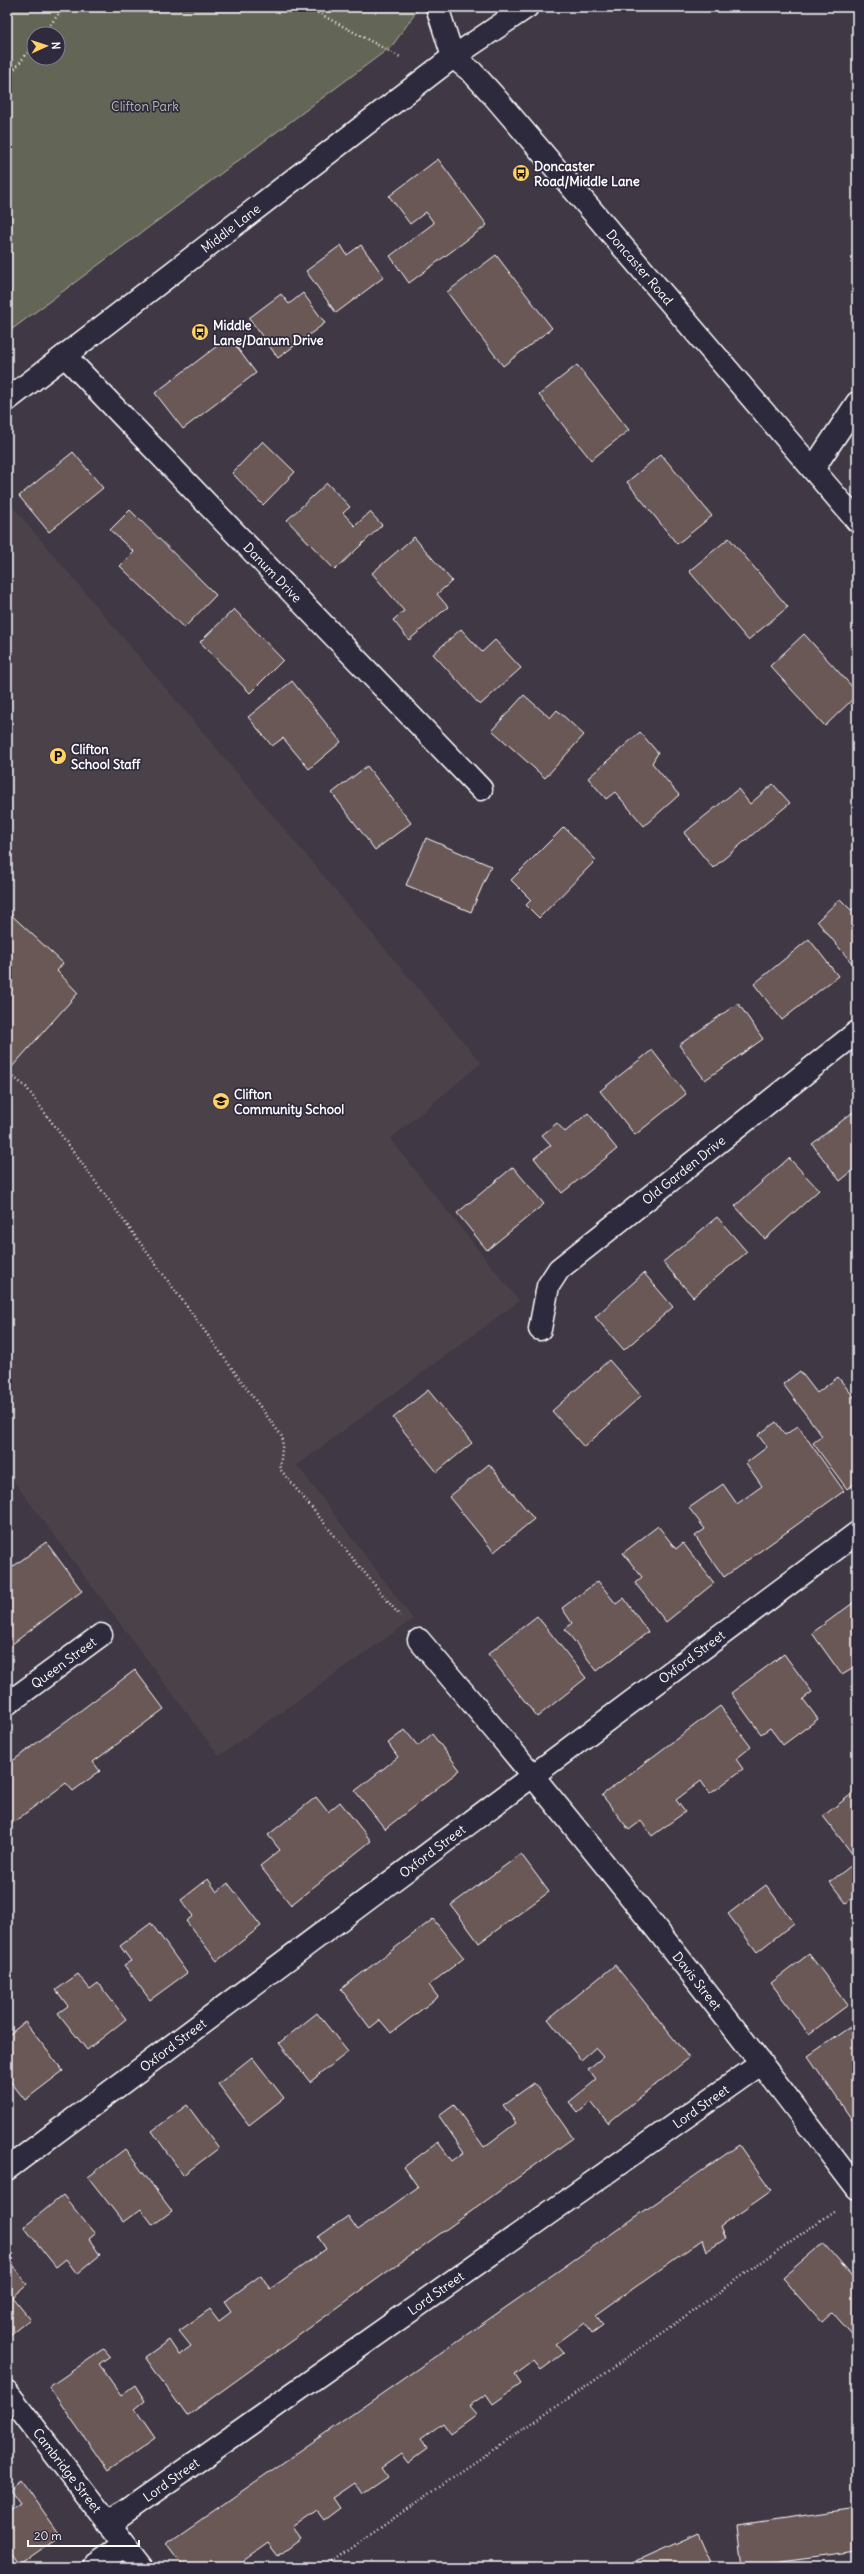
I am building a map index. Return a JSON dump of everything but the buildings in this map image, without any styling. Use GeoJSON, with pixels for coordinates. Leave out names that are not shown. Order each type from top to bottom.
{"type":"FeatureCollection","features":[{"type":"Feature","properties":{"kind":"street"},"geometry":{"type":"LineString","coordinates":[[437,7],[453,57]]}},
{"type":"Feature","properties":{"kind":"street","name":"Middle Lane"},"geometry":{"type":"LineString","coordinates":[[7,400],[433,75],[453,57],[527,7]]}},
{"type":"Feature","properties":{"kind":"street","name":"Doncaster Road"},"geometry":{"type":"LineString","coordinates":[[453,57],[472,72],[493,95],[857,521]]}},
{"type":"Feature","properties":{"kind":"street","name":"Danum Drive"},"geometry":{"type":"LineString","coordinates":[[65,356],[480,789]]}},
{"type":"Feature","properties":{"kind":"street"},"geometry":{"type":"LineString","coordinates":[[813,469],[857,403]]}},
{"type":"Feature","properties":{"kind":"street","name":"Old Garden Drive"},"geometry":{"type":"LineString","coordinates":[[540,1329],[548,1286],[560,1269],[857,1032]]}},
{"type":"Feature","properties":{"kind":"street","name":"Oxford Street"},"geometry":{"type":"LineString","coordinates":[[7,2169],[857,1533]]}},
{"type":"Feature","properties":{"kind":"street","name":"Queen Street"},"geometry":{"type":"LineString","coordinates":[[7,1704],[101,1635]]}},
{"type":"Feature","properties":{"kind":"street","name":"Davis Street"},"geometry":{"type":"LineString","coordinates":[[419,1640],[534,1774],[762,2063],[857,2189]]}},
{"type":"Feature","properties":{"kind":"street","name":"Lord Street"},"geometry":{"type":"LineString","coordinates":[[108,2524],[762,2063]]}},
{"type":"Feature","properties":{"kind":"street","name":"Cambridge Street"},"geometry":{"type":"LineString","coordinates":[[7,2392],[142,2567]]}},
{"type":"Feature","properties":{"kind":"street"},"geometry":{"type":"LineString","coordinates":[[94,2567],[125,2545]]}},
{"type":"Feature","properties":{"kind":"path"},"geometry":{"type":"LineString","coordinates":[[49,26],[64,7]]}},
{"type":"Feature","properties":{"kind":"path"},"geometry":{"type":"LineString","coordinates":[[307,7],[433,75]]}},
{"type":"Feature","properties":{"kind":"path"},"geometry":{"type":"LineString","coordinates":[[7,78],[26,55]]}},
{"type":"Feature","properties":{"kind":"path"},"geometry":{"type":"LineString","coordinates":[[7,1072],[26,1087],[283,1438],[280,1469],[419,1640]]}},
{"type":"Feature","properties":{"kind":"path"},"geometry":{"type":"LineString","coordinates":[[325,2567],[428,2494],[584,2388],[838,2208]]}},
{"type":"Feature","properties":{"kind":"shaded area","name":"Clifton Community School"},"geometry":{"type":"Polygon","coordinates":[[[7,500],[481,1063],[390,1139],[519,1301],[297,1465],[413,1619],[219,1756],[7,1472],[7,500]]]}},
{"type":"Feature","properties":{"kind":"green space","name":"Clifton Park"},"geometry":{"type":"Polygon","coordinates":[[[7,7],[419,7],[392,46],[7,333],[7,7]]]}},
{"type":"Feature","properties":{"kind":"place","name":"Doncaster Road/Middle Lane"},"geometry":{"type":"Point","coordinates":[521,173]}},
{"type":"Feature","properties":{"kind":"place","name":"Middle Lane/Danum Drive"},"geometry":{"type":"Point","coordinates":[200,332]}},
{"type":"Feature","properties":{"kind":"place","name":"Clifton School Staff"},"geometry":{"type":"Point","coordinates":[58,756]}},
{"type":"Feature","properties":{"kind":"place","name":"Clifton Community School"},"geometry":{"type":"Point","coordinates":[221,1101]}}]}
